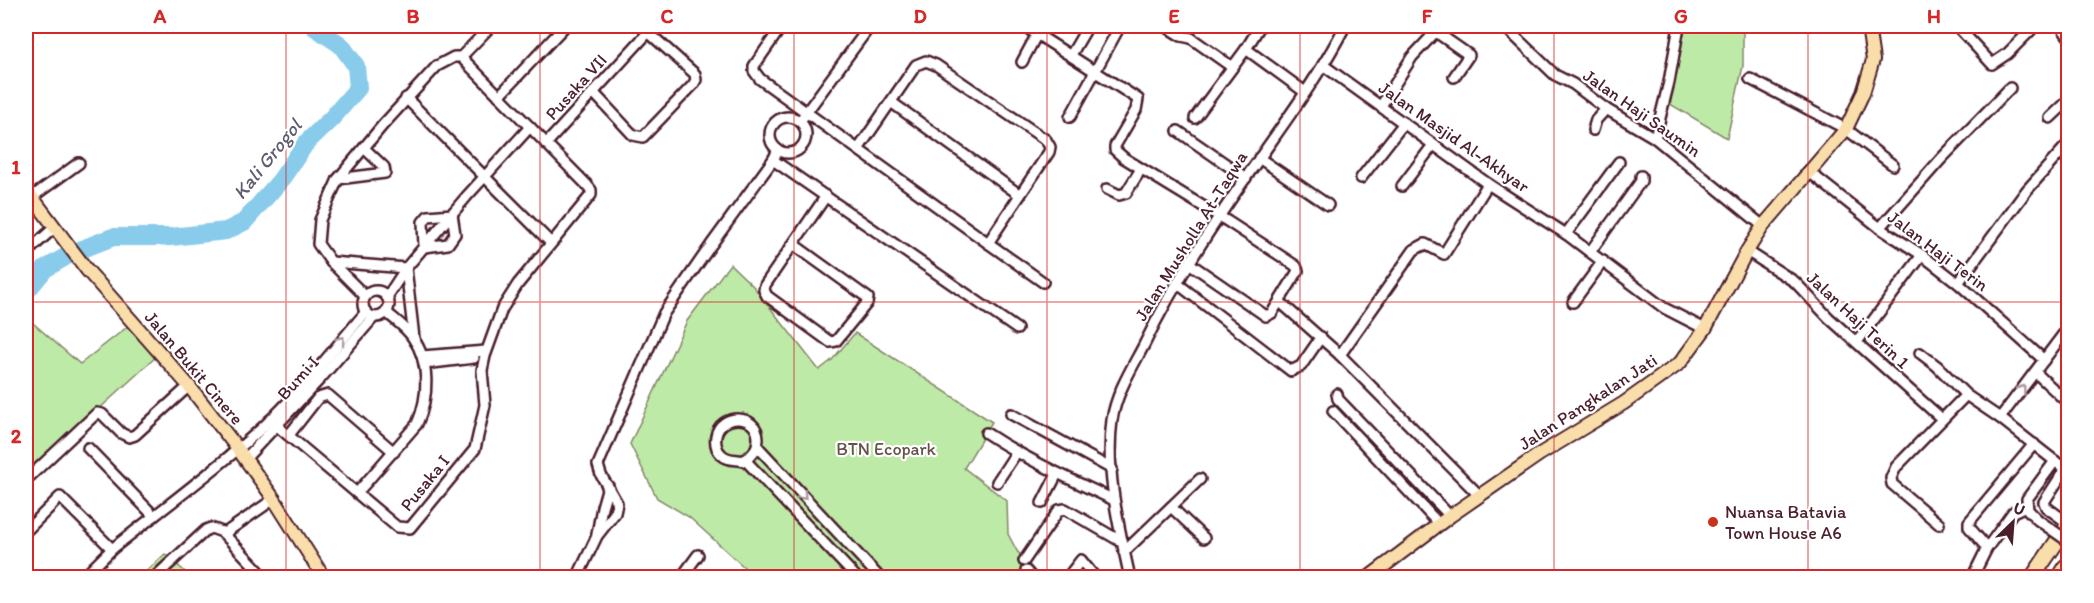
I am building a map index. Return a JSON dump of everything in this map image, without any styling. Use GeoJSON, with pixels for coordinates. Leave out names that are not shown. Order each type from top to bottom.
{"type":"FeatureCollection","features":[{"type":"Feature","properties":{"kind":"highway"},"geometry":{"type":"LineString","coordinates":[[2032,578],[2068,524]]}},
{"type":"Feature","properties":{"kind":"highway"},"geometry":{"type":"LineString","coordinates":[[2059,578],[2068,564]]}},
{"type":"Feature","properties":{"kind":"main road","name":"Jalan Pangkalan Jati"},"geometry":{"type":"LineString","coordinates":[[1368,578],[1479,495],[1540,454],[1624,403],[1680,363],[1705,329],[1763,226],[1846,129],[1863,93],[1873,60],[1868,26]]}},
{"type":"Feature","properties":{"kind":"main road","name":"Jalan Bukit Cinere"},"geometry":{"type":"LineString","coordinates":[[29,193],[87,270],[189,386],[274,499],[324,578]]}},
{"type":"Feature","properties":{"kind":"street"},"geometry":{"type":"LineString","coordinates":[[461,57],[491,26]]}},
{"type":"Feature","properties":{"kind":"street"},"geometry":{"type":"LineString","coordinates":[[499,96],[566,26]]}},
{"type":"Feature","properties":{"kind":"street"},"geometry":{"type":"LineString","coordinates":[[782,26],[756,62],[754,71],[760,79],[1044,282]]}},
{"type":"Feature","properties":{"kind":"street"},"geometry":{"type":"LineString","coordinates":[[1024,26],[1138,99],[1136,111],[1115,146],[1115,150],[1124,158],[1298,268],[1280,302],[1272,314],[1266,316],[1189,263]]}},
{"type":"Feature","properties":{"kind":"street"},"geometry":{"type":"LineString","coordinates":[[1071,55],[1088,26]]}},
{"type":"Feature","properties":{"kind":"street"},"geometry":{"type":"LineString","coordinates":[[1070,117],[1120,26]]}},
{"type":"Feature","properties":{"kind":"street"},"geometry":{"type":"LineString","coordinates":[[1165,26],[1181,36],[1191,38],[1232,67]]}},
{"type":"Feature","properties":{"kind":"street"},"geometry":{"type":"LineString","coordinates":[[1195,118],[1246,49],[1260,26]]}},
{"type":"Feature","properties":{"kind":"street","name":"Jalan Haji Saumin"},"geometry":{"type":"LineString","coordinates":[[1504,26],[1554,75],[1573,84],[1606,109],[1655,138],[1763,226]]}},
{"type":"Feature","properties":{"kind":"street"},"geometry":{"type":"LineString","coordinates":[[1655,138],[1669,82],[1679,26]]}},
{"type":"Feature","properties":{"kind":"street"},"geometry":{"type":"LineString","coordinates":[[1957,26],[1992,64],[2007,54],[2031,30]]}},
{"type":"Feature","properties":{"kind":"street","name":"Jalan Musholla At-Taqwa"},"geometry":{"type":"LineString","coordinates":[[1130,578],[1114,500],[1112,469],[1112,420],[1119,396],[1152,328],[1189,263],[1323,65],[1342,27]]}},
{"type":"Feature","properties":{"kind":"street"},"geometry":{"type":"LineString","coordinates":[[593,92],[633,135],[644,138],[693,85],[696,80],[695,74],[651,29]]}},
{"type":"Feature","properties":{"kind":"street","name":"Pusaka VII"},"geometry":{"type":"LineString","coordinates":[[546,144],[651,29]]}},
{"type":"Feature","properties":{"kind":"street"},"geometry":{"type":"LineString","coordinates":[[1382,106],[1412,57],[1438,29],[1469,55],[1454,77]]}},
{"type":"Feature","properties":{"kind":"street"},"geometry":{"type":"LineString","coordinates":[[800,121],[867,30]]}},
{"type":"Feature","properties":{"kind":"street"},"geometry":{"type":"LineString","coordinates":[[1022,62],[1037,34]]}},
{"type":"Feature","properties":{"kind":"street"},"geometry":{"type":"LineString","coordinates":[[1246,49],[1305,92]]}},
{"type":"Feature","properties":{"kind":"street"},"geometry":{"type":"LineString","coordinates":[[365,296],[331,262],[318,244],[320,220],[338,178],[406,98],[437,66],[454,57],[461,57],[587,185],[591,190],[591,195],[518,284],[502,309],[485,353],[423,360]]}},
{"type":"Feature","properties":{"kind":"street"},"geometry":{"type":"LineString","coordinates":[[859,148],[916,65],[926,62],[936,65],[1046,140],[1050,147],[1049,152],[988,243]]}},
{"type":"Feature","properties":{"kind":"street","name":"Jalan Masjid Al-Akhyar"},"geometry":{"type":"LineString","coordinates":[[1323,65],[1488,184],[1566,234],[1664,308],[1705,329]]}},
{"type":"Feature","properties":{"kind":"street"},"geometry":{"type":"LineString","coordinates":[[1750,79],[1846,129],[1893,165]]}},
{"type":"Feature","properties":{"kind":"street"},"geometry":{"type":"LineString","coordinates":[[1880,228],[1941,159],[2010,88]]}},
{"type":"Feature","properties":{"kind":"street"},"geometry":{"type":"LineString","coordinates":[[406,98],[551,243]]}},
{"type":"Feature","properties":{"kind":"street"},"geometry":{"type":"LineString","coordinates":[[2050,118],[2068,101]]}},
{"type":"Feature","properties":{"kind":"street"},"geometry":{"type":"LineString","coordinates":[[891,102],[1020,195]]}},
{"type":"Feature","properties":{"kind":"street"},"geometry":{"type":"LineString","coordinates":[[1593,130],[1596,120],[1606,109]]}},
{"type":"Feature","properties":{"kind":"street"},"geometry":{"type":"LineString","coordinates":[[786,118],[800,121],[806,136],[800,149],[793,153],[778,150],[772,144],[770,136],[772,127],[778,121],[786,118]]}},
{"type":"Feature","properties":{"kind":"street"},"geometry":{"type":"LineString","coordinates":[[1361,178],[1404,123]]}},
{"type":"Feature","properties":{"kind":"street"},"geometry":{"type":"LineString","coordinates":[[387,297],[379,291],[374,291],[365,296],[363,304],[370,314],[378,316],[386,312],[387,297],[406,268],[530,127]]}},
{"type":"Feature","properties":{"kind":"street"},"geometry":{"type":"LineString","coordinates":[[1178,131],[1246,178]]}},
{"type":"Feature","properties":{"kind":"street"},"geometry":{"type":"LineString","coordinates":[[1958,283],[2027,190],[2068,144]]}},
{"type":"Feature","properties":{"kind":"street"},"geometry":{"type":"LineString","coordinates":[[1402,186],[1433,145]]}},
{"type":"Feature","properties":{"kind":"street"},"geometry":{"type":"LineString","coordinates":[[338,178],[385,173],[384,167],[364,148]]}},
{"type":"Feature","properties":{"kind":"street"},"geometry":{"type":"LineString","coordinates":[[577,578],[597,536],[615,513],[617,503],[598,465],[664,313],[778,150]]}},
{"type":"Feature","properties":{"kind":"street"},"geometry":{"type":"LineString","coordinates":[[1259,158],[1328,205]]}},
{"type":"Feature","properties":{"kind":"street"},"geometry":{"type":"LineString","coordinates":[[773,160],[1017,329]]}},
{"type":"Feature","properties":{"kind":"street"},"geometry":{"type":"LineString","coordinates":[[1566,234],[1619,162]]}},
{"type":"Feature","properties":{"kind":"street"},"geometry":{"type":"LineString","coordinates":[[29,193],[79,163]]}},
{"type":"Feature","properties":{"kind":"street"},"geometry":{"type":"LineString","coordinates":[[1107,189],[1119,195],[1126,193],[1142,169]]}},
{"type":"Feature","properties":{"kind":"street","name":"Jalan Haji Terin"},"geometry":{"type":"LineString","coordinates":[[1808,171],[1880,228],[1922,255],[1958,283],[2044,360]]}},
{"type":"Feature","properties":{"kind":"street"},"geometry":{"type":"LineString","coordinates":[[1590,252],[1641,181],[1641,176]]}},
{"type":"Feature","properties":{"kind":"street"},"geometry":{"type":"LineString","coordinates":[[1340,355],[1414,250],[1425,244],[1444,254],[1488,184]]}},
{"type":"Feature","properties":{"kind":"street"},"geometry":{"type":"LineString","coordinates":[[793,244],[868,298],[867,303],[836,341],[830,342],[767,296],[764,290],[765,285],[793,244],[826,196]]}},
{"type":"Feature","properties":{"kind":"street"},"geometry":{"type":"LineString","coordinates":[[424,247],[423,222],[428,216],[452,214]]}},
{"type":"Feature","properties":{"kind":"street"},"geometry":{"type":"LineString","coordinates":[[424,247],[448,244],[455,234],[452,214]]}},
{"type":"Feature","properties":{"kind":"street"},"geometry":{"type":"LineString","coordinates":[[26,253],[55,227]]}},
{"type":"Feature","properties":{"kind":"street","name":"Jalan Haji Terin 1"},"geometry":{"type":"LineString","coordinates":[[1747,251],[1795,282],[1828,318],[1942,420]]}},
{"type":"Feature","properties":{"kind":"street"},"geometry":{"type":"LineString","coordinates":[[1857,342],[1922,255]]}},
{"type":"Feature","properties":{"kind":"street"},"geometry":{"type":"LineString","coordinates":[[1573,302],[1603,261]]}},
{"type":"Feature","properties":{"kind":"street"},"geometry":{"type":"LineString","coordinates":[[331,262],[406,268]]}},
{"type":"Feature","properties":{"kind":"street"},"geometry":{"type":"LineString","coordinates":[[357,493],[417,424],[422,412],[425,394],[423,360],[414,338],[406,268]]}},
{"type":"Feature","properties":{"kind":"street"},"geometry":{"type":"LineString","coordinates":[[1178,284],[1291,371],[1301,366],[1321,338]]}},
{"type":"Feature","properties":{"kind":"street"},"geometry":{"type":"LineString","coordinates":[[1280,302],[1340,355],[1479,495]]}},
{"type":"Feature","properties":{"kind":"street"},"geometry":{"type":"LineString","coordinates":[[386,312],[414,338]]}},
{"type":"Feature","properties":{"kind":"street","name":"Bumi I"},"geometry":{"type":"LineString","coordinates":[[83,578],[112,549],[154,516],[241,454],[273,423],[295,394],[370,314]]}},
{"type":"Feature","properties":{"kind":"street"},"geometry":{"type":"LineString","coordinates":[[2000,418],[2068,328]]}},
{"type":"Feature","properties":{"kind":"street","name":"Pusaka I"},"geometry":{"type":"LineString","coordinates":[[273,423],[397,527],[410,528],[475,448],[485,405],[482,370],[485,353]]}},
{"type":"Feature","properties":{"kind":"street"},"geometry":{"type":"LineString","coordinates":[[1920,353],[1937,366],[1966,395],[2055,461],[2067,467],[2044,502],[2046,507],[2068,524]]}},
{"type":"Feature","properties":{"kind":"street"},"geometry":{"type":"LineString","coordinates":[[2035,372],[2068,403]]}},
{"type":"Feature","properties":{"kind":"street"},"geometry":{"type":"LineString","coordinates":[[26,480],[97,414],[102,414],[121,433],[129,437],[135,435],[189,386]]}},
{"type":"Feature","properties":{"kind":"street"},"geometry":{"type":"LineString","coordinates":[[1336,394],[1338,399],[1450,516]]}},
{"type":"Feature","properties":{"kind":"street"},"geometry":{"type":"LineString","coordinates":[[289,435],[318,398],[329,395],[394,452]]}},
{"type":"Feature","properties":{"kind":"street"},"geometry":{"type":"LineString","coordinates":[[1940,524],[1892,484],[1891,478],[1896,467],[1966,395]]}},
{"type":"Feature","properties":{"kind":"street"},"geometry":{"type":"LineString","coordinates":[[1333,411],[1439,524]]}},
{"type":"Feature","properties":{"kind":"street"},"geometry":{"type":"LineString","coordinates":[[1011,414],[1112,469]]}},
{"type":"Feature","properties":{"kind":"street"},"geometry":{"type":"LineString","coordinates":[[739,418],[745,420],[751,423],[758,434],[758,447],[744,460],[731,461],[720,454],[715,442],[717,429],[727,420],[739,418]]}},
{"type":"Feature","properties":{"kind":"street"},"geometry":{"type":"LineString","coordinates":[[986,433],[1016,453],[1114,500]]}},
{"type":"Feature","properties":{"kind":"street"},"geometry":{"type":"LineString","coordinates":[[1987,548],[1969,527],[1970,522],[2034,444]]}},
{"type":"Feature","properties":{"kind":"street"},"geometry":{"type":"LineString","coordinates":[[758,447],[880,578]]}},
{"type":"Feature","properties":{"kind":"street"},"geometry":{"type":"LineString","coordinates":[[88,448],[154,516]]}},
{"type":"Feature","properties":{"kind":"street"},"geometry":{"type":"LineString","coordinates":[[997,482],[1016,453]]}},
{"type":"Feature","properties":{"kind":"street"},"geometry":{"type":"LineString","coordinates":[[744,460],[857,578]]}},
{"type":"Feature","properties":{"kind":"street"},"geometry":{"type":"LineString","coordinates":[[2027,503],[2055,461]]}},
{"type":"Feature","properties":{"kind":"street"},"geometry":{"type":"LineString","coordinates":[[1042,503],[1058,474]]}},
{"type":"Feature","properties":{"kind":"street"},"geometry":{"type":"LineString","coordinates":[[1124,552],[1200,479]]}},
{"type":"Feature","properties":{"kind":"street"},"geometry":{"type":"LineString","coordinates":[[597,536],[608,486]]}},
{"type":"Feature","properties":{"kind":"street"},"geometry":{"type":"LineString","coordinates":[[1972,578],[1987,548],[2013,513],[2049,492]]}},
{"type":"Feature","properties":{"kind":"street"},"geometry":{"type":"LineString","coordinates":[[26,531],[60,497],[112,549]]}},
{"type":"Feature","properties":{"kind":"street"},"geometry":{"type":"LineString","coordinates":[[223,533],[274,499]]}},
{"type":"Feature","properties":{"kind":"street"},"geometry":{"type":"LineString","coordinates":[[2027,503],[2038,520],[2068,541]]}},
{"type":"Feature","properties":{"kind":"street"},"geometry":{"type":"LineString","coordinates":[[1171,507],[1204,538]]}},
{"type":"Feature","properties":{"kind":"street"},"geometry":{"type":"LineString","coordinates":[[1024,561],[1059,510],[1065,509],[1122,542]]}},
{"type":"Feature","properties":{"kind":"street"},"geometry":{"type":"LineString","coordinates":[[154,578],[211,528],[223,533],[260,572]]}},
{"type":"Feature","properties":{"kind":"street"},"geometry":{"type":"LineString","coordinates":[[681,578],[698,555]]}},
{"type":"Feature","properties":{"kind":"street"},"geometry":{"type":"LineString","coordinates":[[1067,578],[1081,560],[1094,576]]}},
{"type":"Feature","properties":{"kind":"green space"},"geometry":{"type":"Polygon","coordinates":[[[1685,26],[1743,26],[1743,66],[1727,138],[1670,104],[1685,26]]]}},
{"type":"Feature","properties":{"kind":"green space","name":"BTN Ecopark"},"geometry":{"type":"Polygon","coordinates":[[[730,264],[753,286],[819,370],[832,360],[855,333],[992,422],[964,468],[1007,501],[1008,534],[1017,551],[1040,577],[755,577],[689,517],[657,498],[630,444],[687,321],[730,264]]]}},
{"type":"Feature","properties":{"kind":"green space"},"geometry":{"type":"Polygon","coordinates":[[[26,317],[80,364],[131,324],[158,355],[26,476],[26,317]]]}},
{"type":"Feature","properties":{"kind":"green space"},"geometry":{"type":"Polygon","coordinates":[[[165,554],[191,577],[139,578],[165,554]]]}},
{"type":"Feature","properties":{"kind":"waterway","name":"Kali Grogol"},"geometry":{"type":"LineString","coordinates":[[26,292],[45,269],[72,253],[113,237],[171,237],[226,231],[244,222],[280,181],[306,143],[358,88],[356,66],[341,45],[313,26]]}},
{"type":"Feature","properties":{"kind":"place","name":"Nuansa Batavia Town House A6"},"geometry":{"type":"Point","coordinates":[1713,522]}}]}
